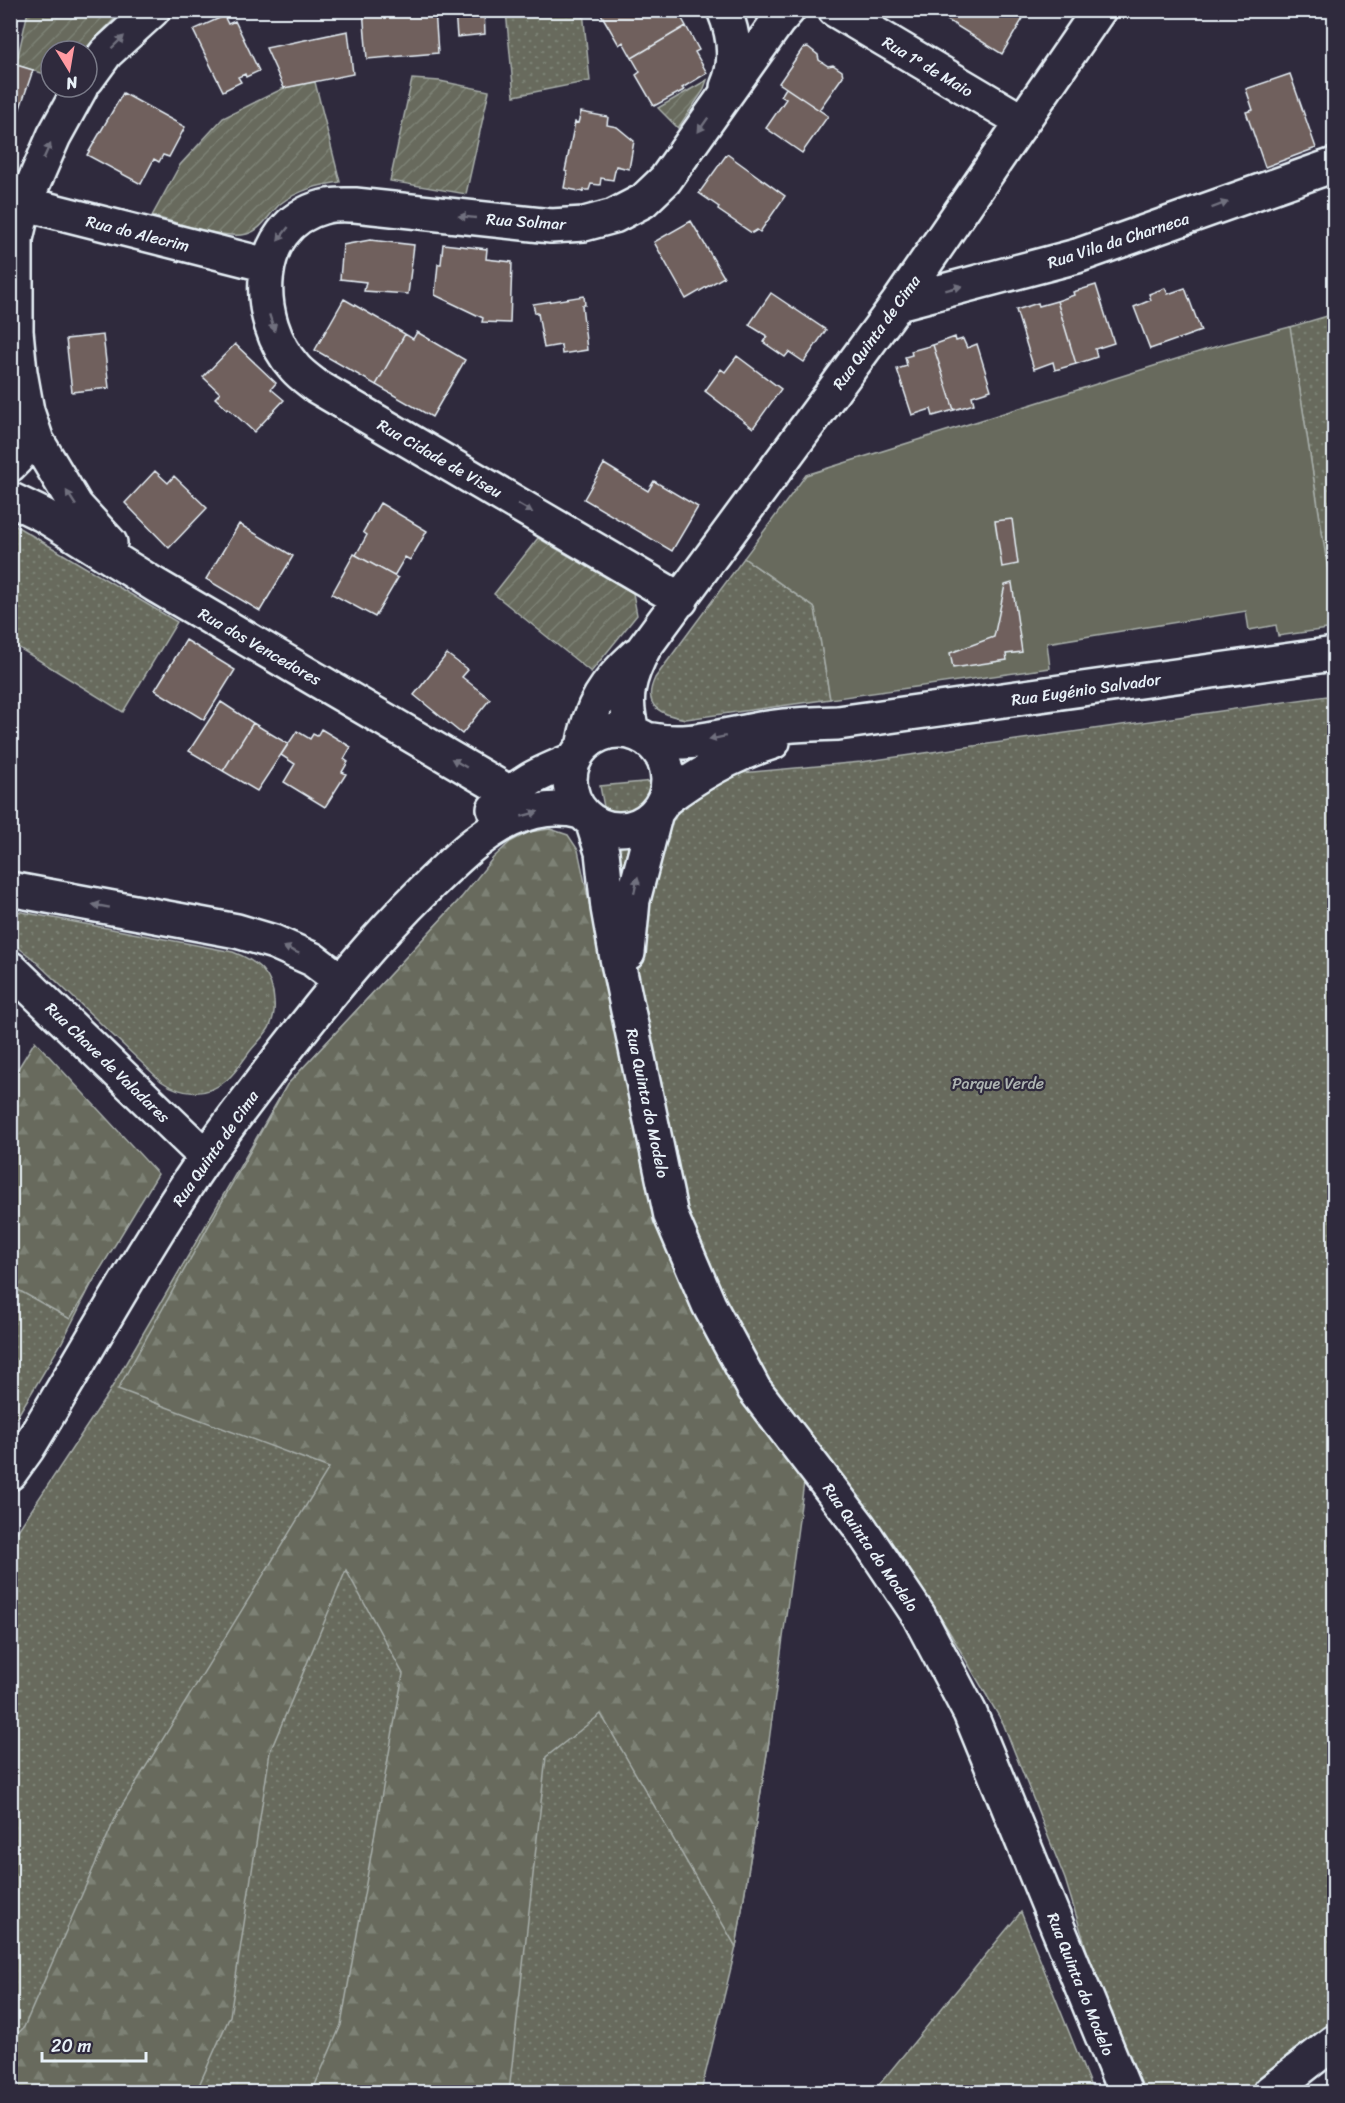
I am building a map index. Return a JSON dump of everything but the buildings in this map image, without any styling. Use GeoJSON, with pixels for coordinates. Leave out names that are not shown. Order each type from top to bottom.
{"type":"FeatureCollection","features":[{"type":"Feature","properties":{"kind":"street"},"geometry":{"type":"LineString","coordinates":[[99,63],[106,53],[153,10]]}},
{"type":"Feature","properties":{"kind":"street"},"geometry":{"type":"LineString","coordinates":[[723,10],[733,40],[734,59],[732,77],[724,94]]}},
{"type":"Feature","properties":{"kind":"street","name":"Rua Solmar"},"geometry":{"type":"LineString","coordinates":[[267,266],[273,248],[283,231],[300,217],[323,206],[355,205],[551,225],[584,224],[614,216],[643,201],[665,180],[724,94],[788,10]]}},
{"type":"Feature","properties":{"kind":"street","name":"Rua 1º de Maio"},"geometry":{"type":"LineString","coordinates":[[835,10],[1022,121]]}},
{"type":"Feature","properties":{"kind":"street","name":"Rua Quinta de Cima"},"geometry":{"type":"LineString","coordinates":[[639,736],[627,717],[626,701],[634,667],[645,648],[898,303],[1099,10]]}},
{"type":"Feature","properties":{"kind":"street"},"geometry":{"type":"LineString","coordinates":[[74,99],[17,202],[15,289],[20,372],[27,411],[37,441],[76,506],[100,534],[155,585]]}},
{"type":"Feature","properties":{"kind":"street","name":"Rua Vila da Charneca"},"geometry":{"type":"LineString","coordinates":[[898,303],[1077,256],[1335,165]]}},
{"type":"Feature","properties":{"kind":"street","name":"Rua do Alecrim"},"geometry":{"type":"LineString","coordinates":[[17,202],[267,266]]}},
{"type":"Feature","properties":{"kind":"street","name":"Rua Cidade de Viseu"},"geometry":{"type":"LineString","coordinates":[[267,266],[265,292],[270,317],[279,342],[295,368],[316,386],[681,600]]}},
{"type":"Feature","properties":{"kind":"street"},"geometry":{"type":"LineString","coordinates":[[10,465],[18,458],[27,444],[27,411]]}},
{"type":"Feature","properties":{"kind":"street","name":"Rua dos Vencedores"},"geometry":{"type":"LineString","coordinates":[[10,499],[86,540],[155,585],[510,793]]}},
{"type":"Feature","properties":{"kind":"street","name":"Rua Quinta de Cima"},"geometry":{"type":"LineString","coordinates":[[462,854],[476,831],[510,793],[527,779],[579,753],[595,703],[603,690],[624,666],[645,648]]}},
{"type":"Feature","properties":{"kind":"street","name":"Rua Eugénio Salvador"},"geometry":{"type":"LineString","coordinates":[[639,736],[672,743],[686,743],[783,725],[838,723],[1335,654]]}},
{"type":"Feature","properties":{"kind":"street","name":"Rua Eugénio Salvador"},"geometry":{"type":"LineString","coordinates":[[660,806],[701,776],[750,750],[838,723]]}},
{"type":"Feature","properties":{"kind":"street"},"geometry":{"type":"LineString","coordinates":[[620,731],[639,736],[656,748],[663,760],[668,773],[668,787],[660,806],[646,821],[619,830],[605,828],[587,817],[574,800],[570,787],[570,772],[579,753],[593,739],[606,733],[620,731]]}},
{"type":"Feature","properties":{"kind":"street","name":"Rua Quinta do Modelo"},"geometry":{"type":"LineString","coordinates":[[628,1006],[627,962],[633,900],[660,806]]}},
{"type":"Feature","properties":{"kind":"street","name":"Rua Quinta de Cima"},"geometry":{"type":"LineString","coordinates":[[10,1473],[28,1448],[154,1237],[206,1157],[340,980],[389,924],[462,854],[486,835],[513,819],[551,809],[568,808],[587,817]]}},
{"type":"Feature","properties":{"kind":"street","name":"Rua Quinta do Modelo"},"geometry":{"type":"LineString","coordinates":[[587,817],[602,852],[608,908],[671,1216],[709,1305],[754,1389],[859,1526],[919,1616],[970,1713],[1125,2092]]}},
{"type":"Feature","properties":{"kind":"street"},"geometry":{"type":"LineString","coordinates":[[10,889],[237,931],[274,942],[312,959],[340,980]]}},
{"type":"Feature","properties":{"kind":"street","name":"Rua Chave de Valadares"},"geometry":{"type":"LineString","coordinates":[[10,968],[206,1157]]}},
{"type":"Feature","properties":{"kind":"street"},"geometry":{"type":"LineString","coordinates":[[1270,2092],[1328,2052]]}},
{"type":"Feature","properties":{"kind":"green space"},"geometry":{"type":"Polygon","coordinates":[[[28,11],[122,11],[95,39],[39,39],[39,72],[16,65],[28,11]]]}},
{"type":"Feature","properties":{"kind":"green space"},"geometry":{"type":"Polygon","coordinates":[[[506,11],[583,11],[590,81],[514,96],[506,11]]]}},
{"type":"Feature","properties":{"kind":"green space"},"geometry":{"type":"Polygon","coordinates":[[[412,79],[440,81],[489,91],[466,194],[390,181],[412,79]]]}},
{"type":"Feature","properties":{"kind":"green space"},"geometry":{"type":"Polygon","coordinates":[[[707,80],[703,91],[678,128],[658,108],[707,80]]]}},
{"type":"Feature","properties":{"kind":"green space"},"geometry":{"type":"Polygon","coordinates":[[[315,82],[340,182],[294,195],[280,204],[257,229],[247,234],[213,233],[152,216],[180,165],[223,118],[284,88],[315,82]]]}},
{"type":"Feature","properties":{"kind":"green space"},"geometry":{"type":"Polygon","coordinates":[[[1334,314],[1334,609],[1290,327],[1334,314]]]}},
{"type":"Feature","properties":{"kind":"green space"},"geometry":{"type":"Polygon","coordinates":[[[1290,327],[1334,609],[1334,628],[1278,636],[1276,625],[1249,630],[1246,611],[1047,643],[1050,668],[830,699],[815,608],[744,558],[806,475],[1221,345],[1290,327]]]}},
{"type":"Feature","properties":{"kind":"green space"},"geometry":{"type":"Polygon","coordinates":[[[11,523],[177,622],[123,712],[11,643],[11,523]]]}},
{"type":"Feature","properties":{"kind":"green space"},"geometry":{"type":"Polygon","coordinates":[[[538,538],[633,593],[637,615],[591,672],[494,594],[538,538]]]}},
{"type":"Feature","properties":{"kind":"green space"},"geometry":{"type":"Polygon","coordinates":[[[744,558],[815,608],[830,699],[686,719],[662,712],[652,703],[651,688],[655,678],[744,558]]]}},
{"type":"Feature","properties":{"kind":"green space","name":"Parque Verde"},"geometry":{"type":"Polygon","coordinates":[[[1334,695],[1334,2026],[1244,2092],[1136,2092],[1098,1987],[1065,1879],[1003,1723],[947,1628],[866,1505],[766,1387],[679,1206],[600,786],[861,762],[1334,695]]]}},
{"type":"Feature","properties":{"kind":"green space"},"geometry":{"type":"Polygon","coordinates":[[[550,829],[568,835],[578,850],[658,1228],[805,1475],[769,1741],[736,1947],[601,1714],[546,1757],[509,2092],[312,2092],[341,2025],[403,1674],[346,1570],[270,1752],[230,2016],[196,2092],[11,2092],[11,2041],[24,2027],[118,1812],[329,1468],[118,1389],[287,1085],[461,898],[493,858],[510,842],[529,832],[550,829]]]}},
{"type":"Feature","properties":{"kind":"green space"},"geometry":{"type":"Polygon","coordinates":[[[461,898],[769,1741],[736,1947],[701,2092],[11,2092],[11,1541],[108,1394],[287,1085],[461,898]]]}},
{"type":"Feature","properties":{"kind":"green space"},"geometry":{"type":"Polygon","coordinates":[[[11,910],[233,952],[256,964],[271,983],[274,1004],[270,1025],[234,1072],[220,1085],[204,1091],[178,1090],[161,1081],[32,958],[11,942],[11,910]]]}},
{"type":"Feature","properties":{"kind":"green space"},"geometry":{"type":"Polygon","coordinates":[[[35,1041],[158,1174],[70,1319],[11,1286],[11,1080],[35,1041]]]}},
{"type":"Feature","properties":{"kind":"green space"},"geometry":{"type":"Polygon","coordinates":[[[11,1175],[128,1212],[62,1342],[11,1427],[11,1175]]]}},
{"type":"Feature","properties":{"kind":"green space"},"geometry":{"type":"Polygon","coordinates":[[[1021,1912],[1093,2092],[873,2092],[1021,1912]]]}}]}
